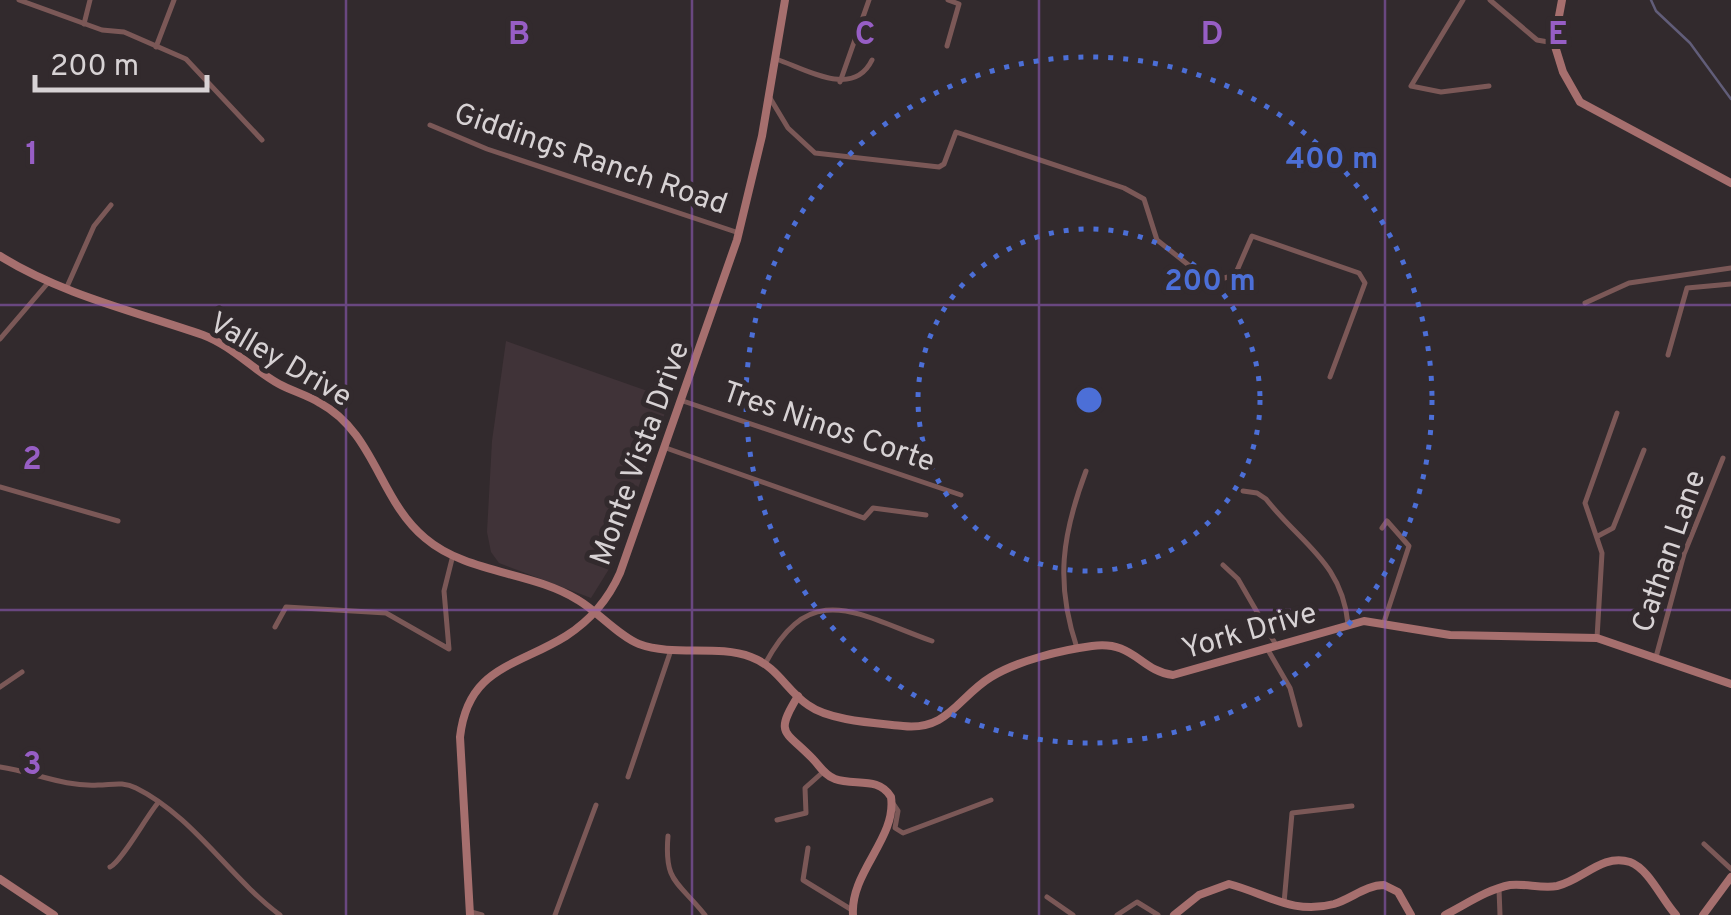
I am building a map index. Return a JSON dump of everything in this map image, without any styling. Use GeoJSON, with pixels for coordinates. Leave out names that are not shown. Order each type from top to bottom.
{"type":"FeatureCollection","features":[{"type":"Feature","properties":{"kind":"street"},"geometry":{"type":"LineString","coordinates":[[20,0],[84,24],[124,32],[194,64],[262,140]]}},
{"type":"Feature","properties":{"kind":"street"},"geometry":{"type":"LineString","coordinates":[[84,24],[90,0]]}},
{"type":"Feature","properties":{"kind":"street"},"geometry":{"type":"LineString","coordinates":[[156,47],[174,0]]}},
{"type":"Feature","properties":{"kind":"street","name":"Monte Vista Drive"},"geometry":{"type":"LineString","coordinates":[[470,914],[460,736],[465,708],[483,681],[566,636],[596,612],[620,573],[738,233],[785,0]]}},
{"type":"Feature","properties":{"kind":"street"},"geometry":{"type":"LineString","coordinates":[[947,46],[959,4],[948,0]]}},
{"type":"Feature","properties":{"kind":"street"},"geometry":{"type":"LineString","coordinates":[[1463,0],[1411,86],[1441,92],[1489,86]]}},
{"type":"Feature","properties":{"kind":"street"},"geometry":{"type":"LineString","coordinates":[[1490,0],[1536,40],[1554,43]]}},
{"type":"Feature","properties":{"kind":"street"},"geometry":{"type":"LineString","coordinates":[[1562,0],[1554,43],[1570,88],[1583,106],[1731,183]]}},
{"type":"Feature","properties":{"kind":"street"},"geometry":{"type":"LineString","coordinates":[[840,82],[868,1]]}},
{"type":"Feature","properties":{"kind":"street"},"geometry":{"type":"LineString","coordinates":[[773,58],[840,82],[859,77],[872,60]]}},
{"type":"Feature","properties":{"kind":"street"},"geometry":{"type":"LineString","coordinates":[[768,96],[788,128],[822,156],[938,167],[944,164],[956,132],[1124,188],[1144,199],[1158,240],[1210,282],[1235,275],[1252,236],[1359,273],[1365,284],[1330,377]]}},
{"type":"Feature","properties":{"kind":"street","name":"Giddings Ranch Road"},"geometry":{"type":"LineString","coordinates":[[430,125],[487,150],[563,171],[738,233]]}},
{"type":"Feature","properties":{"kind":"street"},"geometry":{"type":"LineString","coordinates":[[66,292],[94,226],[111,205]]}},
{"type":"Feature","properties":{"kind":"street","name":"Valley Drive"},"geometry":{"type":"LineString","coordinates":[[0,256],[66,292],[204,336],[341,416],[364,443],[409,522],[425,539],[453,556],[565,594],[596,612]]}},
{"type":"Feature","properties":{"kind":"street"},"geometry":{"type":"LineString","coordinates":[[1585,303],[1629,283],[1731,268]]}},
{"type":"Feature","properties":{"kind":"street"},"geometry":{"type":"LineString","coordinates":[[0,339],[46,284]]}},
{"type":"Feature","properties":{"kind":"street"},"geometry":{"type":"LineString","coordinates":[[1668,355],[1687,288],[1731,284]]}},
{"type":"Feature","properties":{"kind":"street","name":"Tres Ninos Corte"},"geometry":{"type":"LineString","coordinates":[[682,400],[961,495]]}},
{"type":"Feature","properties":{"kind":"street"},"geometry":{"type":"LineString","coordinates":[[1597,638],[1602,553],[1585,503],[1616,413]]}},
{"type":"Feature","properties":{"kind":"street"},"geometry":{"type":"LineString","coordinates":[[663,447],[864,518],[873,508],[926,515]]}},
{"type":"Feature","properties":{"kind":"street"},"geometry":{"type":"LineString","coordinates":[[1598,536],[1613,528],[1644,450]]}},
{"type":"Feature","properties":{"kind":"street","name":"Cathan Lane"},"geometry":{"type":"LineString","coordinates":[[1656,658],[1684,554],[1722,458]]}},
{"type":"Feature","properties":{"kind":"street"},"geometry":{"type":"LineString","coordinates":[[1077,648],[1065,613],[1063,558],[1086,470]]}},
{"type":"Feature","properties":{"kind":"street"},"geometry":{"type":"LineString","coordinates":[[0,486],[118,522]]}},
{"type":"Feature","properties":{"kind":"street"},"geometry":{"type":"LineString","coordinates":[[1244,492],[1258,493],[1266,500],[1331,569],[1346,599],[1348,624]]}},
{"type":"Feature","properties":{"kind":"street"},"geometry":{"type":"LineString","coordinates":[[1382,528],[1387,521],[1409,546],[1384,622]]}},
{"type":"Feature","properties":{"kind":"street"},"geometry":{"type":"LineString","coordinates":[[275,627],[286,607],[372,612],[424,632],[448,649],[444,591],[453,556]]}},
{"type":"Feature","properties":{"kind":"street"},"geometry":{"type":"LineString","coordinates":[[1223,565],[1238,579],[1273,648],[1300,725]]}},
{"type":"Feature","properties":{"kind":"street"},"geometry":{"type":"LineString","coordinates":[[596,612],[638,644],[742,655],[765,664],[785,629],[807,612],[835,608],[932,641]]}},
{"type":"Feature","properties":{"kind":"street","name":"York Drive"},"geometry":{"type":"LineString","coordinates":[[765,664],[798,696],[824,713],[906,726],[930,725],[958,710],[995,674],[1077,648],[1112,644],[1134,651],[1163,674],[1173,675],[1348,624],[1384,622],[1450,635],[1597,638],[1731,684]]}},
{"type":"Feature","properties":{"kind":"street"},"geometry":{"type":"LineString","coordinates":[[628,777],[672,650]]}},
{"type":"Feature","properties":{"kind":"street"},"geometry":{"type":"LineString","coordinates":[[0,687],[22,672]]}},
{"type":"Feature","properties":{"kind":"street"},"geometry":{"type":"LineString","coordinates":[[798,696],[784,719],[785,734],[835,780],[878,785],[886,790],[898,811],[895,828],[903,833],[992,800]]}},
{"type":"Feature","properties":{"kind":"street"},"geometry":{"type":"LineString","coordinates":[[0,767],[30,771],[58,782],[118,783],[136,788],[280,915]]}},
{"type":"Feature","properties":{"kind":"street"},"geometry":{"type":"LineString","coordinates":[[777,820],[806,813],[806,788],[823,772]]}},
{"type":"Feature","properties":{"kind":"street"},"geometry":{"type":"LineString","coordinates":[[808,848],[803,880],[853,912],[859,880],[891,814],[892,802]]}},
{"type":"Feature","properties":{"kind":"street"},"geometry":{"type":"LineString","coordinates":[[110,867],[122,860],[132,834],[157,804]]}},
{"type":"Feature","properties":{"kind":"street"},"geometry":{"type":"LineString","coordinates":[[555,915],[596,805]]}},
{"type":"Feature","properties":{"kind":"street"},"geometry":{"type":"LineString","coordinates":[[1284,906],[1292,813],[1352,806]]}},
{"type":"Feature","properties":{"kind":"street"},"geometry":{"type":"LineString","coordinates":[[668,836],[666,867],[705,915]]}},
{"type":"Feature","properties":{"kind":"street"},"geometry":{"type":"LineString","coordinates":[[1704,844],[1731,869]]}},
{"type":"Feature","properties":{"kind":"street"},"geometry":{"type":"LineString","coordinates":[[1445,915],[1498,888],[1513,884],[1554,887],[1607,861],[1628,862],[1640,868],[1676,915]]}},
{"type":"Feature","properties":{"kind":"street"},"geometry":{"type":"LineString","coordinates":[[1704,915],[1731,877]]}},
{"type":"Feature","properties":{"kind":"street"},"geometry":{"type":"LineString","coordinates":[[0,879],[54,915]]}},
{"type":"Feature","properties":{"kind":"street"},"geometry":{"type":"LineString","coordinates":[[1174,915],[1199,895],[1229,884],[1284,906],[1318,908],[1384,885],[1398,892],[1411,915]]}},
{"type":"Feature","properties":{"kind":"street"},"geometry":{"type":"LineString","coordinates":[[1498,888],[1500,915]]}},
{"type":"Feature","properties":{"kind":"street"},"geometry":{"type":"LineString","coordinates":[[1047,898],[1073,915]]}},
{"type":"Feature","properties":{"kind":"street"},"geometry":{"type":"LineString","coordinates":[[1117,915],[1137,902],[1158,915]]}},
{"type":"Feature","properties":{"kind":"street"},"geometry":{"type":"LineString","coordinates":[[470,914],[482,915]]}},
{"type":"Feature","properties":{"kind":"shaded area"},"geometry":{"type":"Polygon","coordinates":[[[506,341],[670,399],[609,569],[591,598],[499,563],[491,552],[487,532],[492,441],[506,341]]]}},
{"type":"Feature","properties":{"kind":"waterway"},"geometry":{"type":"LineString","coordinates":[[1651,0],[1656,11],[1690,43],[1731,99]]}}]}
